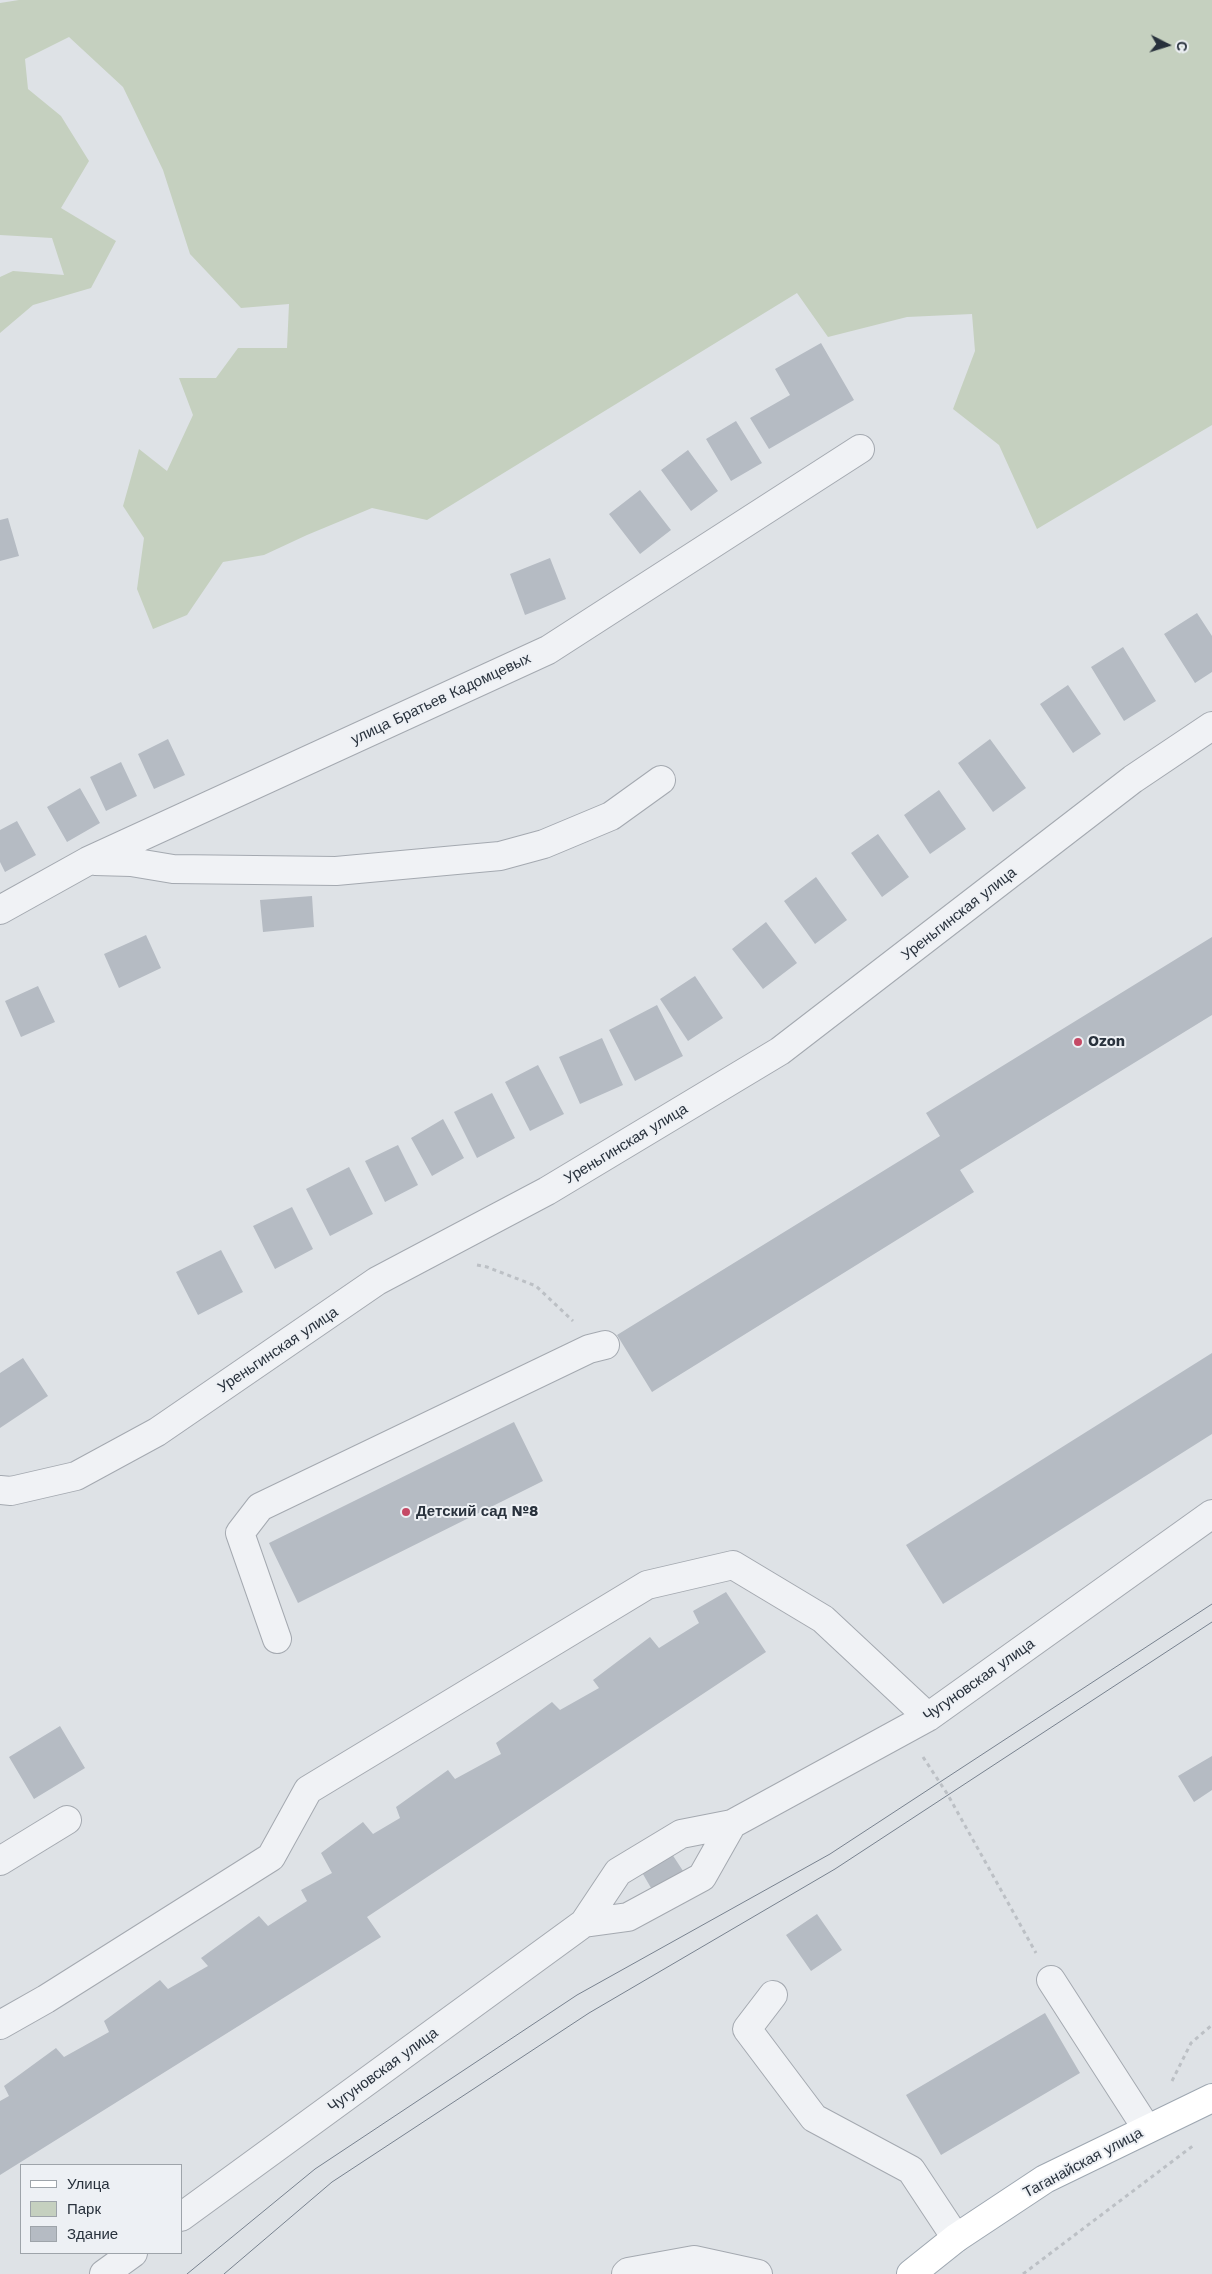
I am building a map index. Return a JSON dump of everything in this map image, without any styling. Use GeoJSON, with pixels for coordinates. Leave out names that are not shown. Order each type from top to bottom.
{"type":"FeatureCollection","features":[{"type":"Feature","properties":{"kind":"main road","name":"Таганайская улица"},"geometry":{"type":"LineString","coordinates":[[910,2274],[956,2238],[1045,2179],[1212,2098]]}},
{"type":"Feature","properties":{"kind":"street","name":"улица Братьев Кадомцевых"},"geometry":{"type":"LineString","coordinates":[[0,910],[88,861],[548,650],[860,449]]}},
{"type":"Feature","properties":{"kind":"street","name":"Уреньгинская улица"},"geometry":{"type":"LineString","coordinates":[[0,1490],[11,1490],[76,1476],[157,1432],[377,1282],[547,1191],[780,1051],[1134,779],[1212,726]]}},
{"type":"Feature","properties":{"kind":"street"},"geometry":{"type":"LineString","coordinates":[[88,861],[131,862],[173,869],[336,871],[500,856],[544,844],[611,816],[661,780]]}},
{"type":"Feature","properties":{"kind":"street"},"geometry":{"type":"LineString","coordinates":[[277,1638],[240,1533],[260,1507],[597,1347]]}},
{"type":"Feature","properties":{"kind":"street","name":"Чугуновская улица"},"geometry":{"type":"LineString","coordinates":[[182,2217],[584,1922],[618,1872],[681,1834],[732,1824],[917,1723],[1212,1514]]}},
{"type":"Feature","properties":{"kind":"street"},"geometry":{"type":"LineString","coordinates":[[0,2025],[46,1999],[271,1857],[308,1790],[647,1585],[733,1565],[823,1619],[917,1723]]}},
{"type":"Feature","properties":{"kind":"street"},"geometry":{"type":"LineString","coordinates":[[0,1861],[67,1820]]}},
{"type":"Feature","properties":{"kind":"street","name":"Чугуновская улица"},"geometry":{"type":"LineString","coordinates":[[584,1922],[628,1917],[702,1877],[732,1824]]}},
{"type":"Feature","properties":{"kind":"street"},"geometry":{"type":"LineString","coordinates":[[1051,1980],[1147,2129]]}},
{"type":"Feature","properties":{"kind":"street"},"geometry":{"type":"LineString","coordinates":[[773,1995],[747,2028],[814,2118],[910,2170],[956,2238]]}},
{"type":"Feature","properties":{"kind":"street"},"geometry":{"type":"LineString","coordinates":[[104,2274],[132,2254]]}},
{"type":"Feature","properties":{"kind":"street"},"geometry":{"type":"LineString","coordinates":[[626,2274],[628,2272],[694,2260],[758,2274]]}},
{"type":"Feature","properties":{"kind":"path"},"geometry":{"type":"LineString","coordinates":[[468,1264],[487,1267],[536,1286],[597,1347]]}},
{"type":"Feature","properties":{"kind":"path"},"geometry":{"type":"LineString","coordinates":[[917,1723],[938,1783],[948,1795],[1051,1980]]}},
{"type":"Feature","properties":{"kind":"path"},"geometry":{"type":"LineString","coordinates":[[1023,2274],[1198,2142]]}},
{"type":"Feature","properties":{"kind":"green space"},"geometry":{"type":"Polygon","coordinates":[[[19,0],[1212,0],[1212,425],[1037,529],[999,445],[953,409],[975,351],[972,314],[907,317],[828,337],[797,293],[427,520],[372,508],[264,555],[223,562],[187,615],[153,629],[137,589],[144,538],[123,506],[139,449],[167,471],[193,415],[179,378],[216,378],[238,348],[287,348],[289,304],[241,308],[190,254],[163,170],[123,87],[69,37],[25,59],[28,89],[61,116],[89,161],[61,208],[116,241],[91,288],[33,305],[0,333],[0,277],[13,271],[64,275],[52,238],[0,235],[0,3],[19,0]]]}},
{"type":"Feature","properties":{"kind":"building"},"geometry":{"type":"Polygon","coordinates":[[[821,343],[854,400],[769,449],[750,418],[790,395],[775,369],[821,343]]]}},
{"type":"Feature","properties":{"kind":"building"},"geometry":{"type":"Polygon","coordinates":[[[736,421],[762,463],[731,481],[706,439],[736,421]]]}},
{"type":"Feature","properties":{"kind":"building"},"geometry":{"type":"Polygon","coordinates":[[[688,450],[718,491],[691,511],[661,470],[688,450]]]}},
{"type":"Feature","properties":{"kind":"building"},"geometry":{"type":"Polygon","coordinates":[[[640,490],[671,530],[640,554],[609,514],[640,490]]]}},
{"type":"Feature","properties":{"kind":"building"},"geometry":{"type":"Polygon","coordinates":[[[8,518],[19,556],[0,561],[0,520],[8,518]]]}},
{"type":"Feature","properties":{"kind":"building"},"geometry":{"type":"Polygon","coordinates":[[[550,558],[566,599],[525,615],[510,574],[550,558]]]}},
{"type":"Feature","properties":{"kind":"building"},"geometry":{"type":"Polygon","coordinates":[[[1197,613],[1212,636],[1212,672],[1195,683],[1164,634],[1197,613]]]}},
{"type":"Feature","properties":{"kind":"building"},"geometry":{"type":"Polygon","coordinates":[[[1123,647],[1156,701],[1124,721],[1091,667],[1123,647]]]}},
{"type":"Feature","properties":{"kind":"building"},"geometry":{"type":"Polygon","coordinates":[[[1068,685],[1101,734],[1073,753],[1040,704],[1068,685]]]}},
{"type":"Feature","properties":{"kind":"building"},"geometry":{"type":"Polygon","coordinates":[[[168,739],[185,775],[154,789],[138,754],[168,739]]]}},
{"type":"Feature","properties":{"kind":"building"},"geometry":{"type":"Polygon","coordinates":[[[990,739],[1026,788],[993,812],[958,763],[990,739]]]}},
{"type":"Feature","properties":{"kind":"building"},"geometry":{"type":"Polygon","coordinates":[[[121,762],[137,796],[106,811],[90,777],[121,762]]]}},
{"type":"Feature","properties":{"kind":"building"},"geometry":{"type":"Polygon","coordinates":[[[80,788],[100,823],[67,842],[47,807],[80,788]]]}},
{"type":"Feature","properties":{"kind":"building"},"geometry":{"type":"Polygon","coordinates":[[[939,790],[966,829],[930,854],[904,815],[939,790]]]}},
{"type":"Feature","properties":{"kind":"building"},"geometry":{"type":"Polygon","coordinates":[[[17,821],[36,855],[5,872],[0,862],[0,830],[17,821]]]}},
{"type":"Feature","properties":{"kind":"building"},"geometry":{"type":"Polygon","coordinates":[[[878,834],[909,877],[882,897],[851,853],[878,834]]]}},
{"type":"Feature","properties":{"kind":"building"},"geometry":{"type":"Polygon","coordinates":[[[816,877],[847,920],[815,944],[784,901],[816,877]]]}},
{"type":"Feature","properties":{"kind":"building"},"geometry":{"type":"Polygon","coordinates":[[[312,896],[314,927],[263,932],[260,900],[312,896]]]}},
{"type":"Feature","properties":{"kind":"building"},"geometry":{"type":"Polygon","coordinates":[[[766,922],[797,963],[763,989],[732,949],[766,922]]]}},
{"type":"Feature","properties":{"kind":"building"},"geometry":{"type":"Polygon","coordinates":[[[146,935],[161,968],[119,988],[104,954],[146,935]]]}},
{"type":"Feature","properties":{"kind":"building"},"geometry":{"type":"Polygon","coordinates":[[[1212,937],[1212,1015],[960,1170],[974,1192],[652,1392],[617,1335],[940,1136],[926,1113],[1212,937]]]}},
{"type":"Feature","properties":{"kind":"building"},"geometry":{"type":"Polygon","coordinates":[[[695,976],[723,1018],[688,1041],[660,999],[695,976]]]}},
{"type":"Feature","properties":{"kind":"building"},"geometry":{"type":"Polygon","coordinates":[[[38,986],[55,1022],[21,1037],[5,1001],[38,986]]]}},
{"type":"Feature","properties":{"kind":"building"},"geometry":{"type":"Polygon","coordinates":[[[657,1005],[683,1056],[635,1081],[609,1030],[657,1005]]]}},
{"type":"Feature","properties":{"kind":"building"},"geometry":{"type":"Polygon","coordinates":[[[602,1038],[623,1085],[580,1104],[559,1057],[602,1038]]]}},
{"type":"Feature","properties":{"kind":"building"},"geometry":{"type":"Polygon","coordinates":[[[538,1065],[564,1114],[530,1131],[505,1082],[538,1065]]]}},
{"type":"Feature","properties":{"kind":"building"},"geometry":{"type":"Polygon","coordinates":[[[492,1093],[515,1138],[477,1158],[454,1112],[492,1093]]]}},
{"type":"Feature","properties":{"kind":"building"},"geometry":{"type":"Polygon","coordinates":[[[443,1119],[464,1158],[432,1176],[411,1138],[443,1119]]]}},
{"type":"Feature","properties":{"kind":"building"},"geometry":{"type":"Polygon","coordinates":[[[398,1145],[418,1185],[385,1202],[365,1161],[398,1145]]]}},
{"type":"Feature","properties":{"kind":"building"},"geometry":{"type":"Polygon","coordinates":[[[349,1167],[373,1214],[330,1236],[306,1189],[349,1167]]]}},
{"type":"Feature","properties":{"kind":"building"},"geometry":{"type":"Polygon","coordinates":[[[292,1207],[313,1249],[275,1269],[253,1226],[292,1207]]]}},
{"type":"Feature","properties":{"kind":"building"},"geometry":{"type":"Polygon","coordinates":[[[221,1250],[243,1292],[198,1315],[176,1272],[221,1250]]]}},
{"type":"Feature","properties":{"kind":"building"},"geometry":{"type":"Polygon","coordinates":[[[1212,1353],[1212,1434],[943,1604],[906,1545],[1212,1353]]]}},
{"type":"Feature","properties":{"kind":"building"},"geometry":{"type":"Polygon","coordinates":[[[23,1358],[48,1396],[0,1428],[0,1373],[23,1358]]]}},
{"type":"Feature","properties":{"kind":"building","name":"Детский сад №8"},"geometry":{"type":"Polygon","coordinates":[[[514,1422],[543,1481],[298,1603],[269,1543],[514,1422]]]}},
{"type":"Feature","properties":{"kind":"building"},"geometry":{"type":"Polygon","coordinates":[[[726,1592],[766,1652],[367,1917],[381,1937],[0,2175],[0,2101],[9,2096],[4,2086],[56,2048],[64,2057],[109,2032],[104,2021],[160,1980],[168,1989],[208,1966],[201,1958],[259,1916],[268,1926],[307,1901],[301,1890],[332,1873],[321,1853],[363,1822],[373,1834],[400,1818],[396,1807],[448,1770],[455,1779],[501,1754],[496,1743],[552,1702],[560,1710],[599,1688],[593,1680],[650,1637],[659,1648],[699,1623],[693,1611],[726,1592]]]}},
{"type":"Feature","properties":{"kind":"building"},"geometry":{"type":"Polygon","coordinates":[[[60,1726],[85,1768],[34,1799],[9,1757],[60,1726]]]}},
{"type":"Feature","properties":{"kind":"building"},"geometry":{"type":"Polygon","coordinates":[[[1212,1756],[1212,1790],[1194,1802],[1178,1776],[1212,1756]]]}},
{"type":"Feature","properties":{"kind":"building"},"geometry":{"type":"Polygon","coordinates":[[[670,1851],[685,1874],[654,1893],[640,1869],[670,1851]]]}},
{"type":"Feature","properties":{"kind":"building"},"geometry":{"type":"Polygon","coordinates":[[[817,1914],[842,1950],[811,1971],[786,1935],[817,1914]]]}},
{"type":"Feature","properties":{"kind":"building"},"geometry":{"type":"Polygon","coordinates":[[[1045,2013],[1080,2073],[941,2155],[906,2095],[1045,2013]]]}},
{"type":"Feature","properties":{"kind":"tram line"},"geometry":{"type":"LineString","coordinates":[[187,2274],[315,2169],[577,1995],[830,1854],[1212,1604]]}},
{"type":"Feature","properties":{"kind":"tram line"},"geometry":{"type":"LineString","coordinates":[[224,2274],[332,2182],[589,2013],[835,1869],[1212,1622]]}},
{"type":"Feature","properties":{"kind":"place","name":"Ozon"},"geometry":{"type":"Point","coordinates":[1078,1042]}},
{"type":"Feature","properties":{"kind":"place","name":"Детский сад №8"},"geometry":{"type":"Point","coordinates":[406,1512]}}]}
